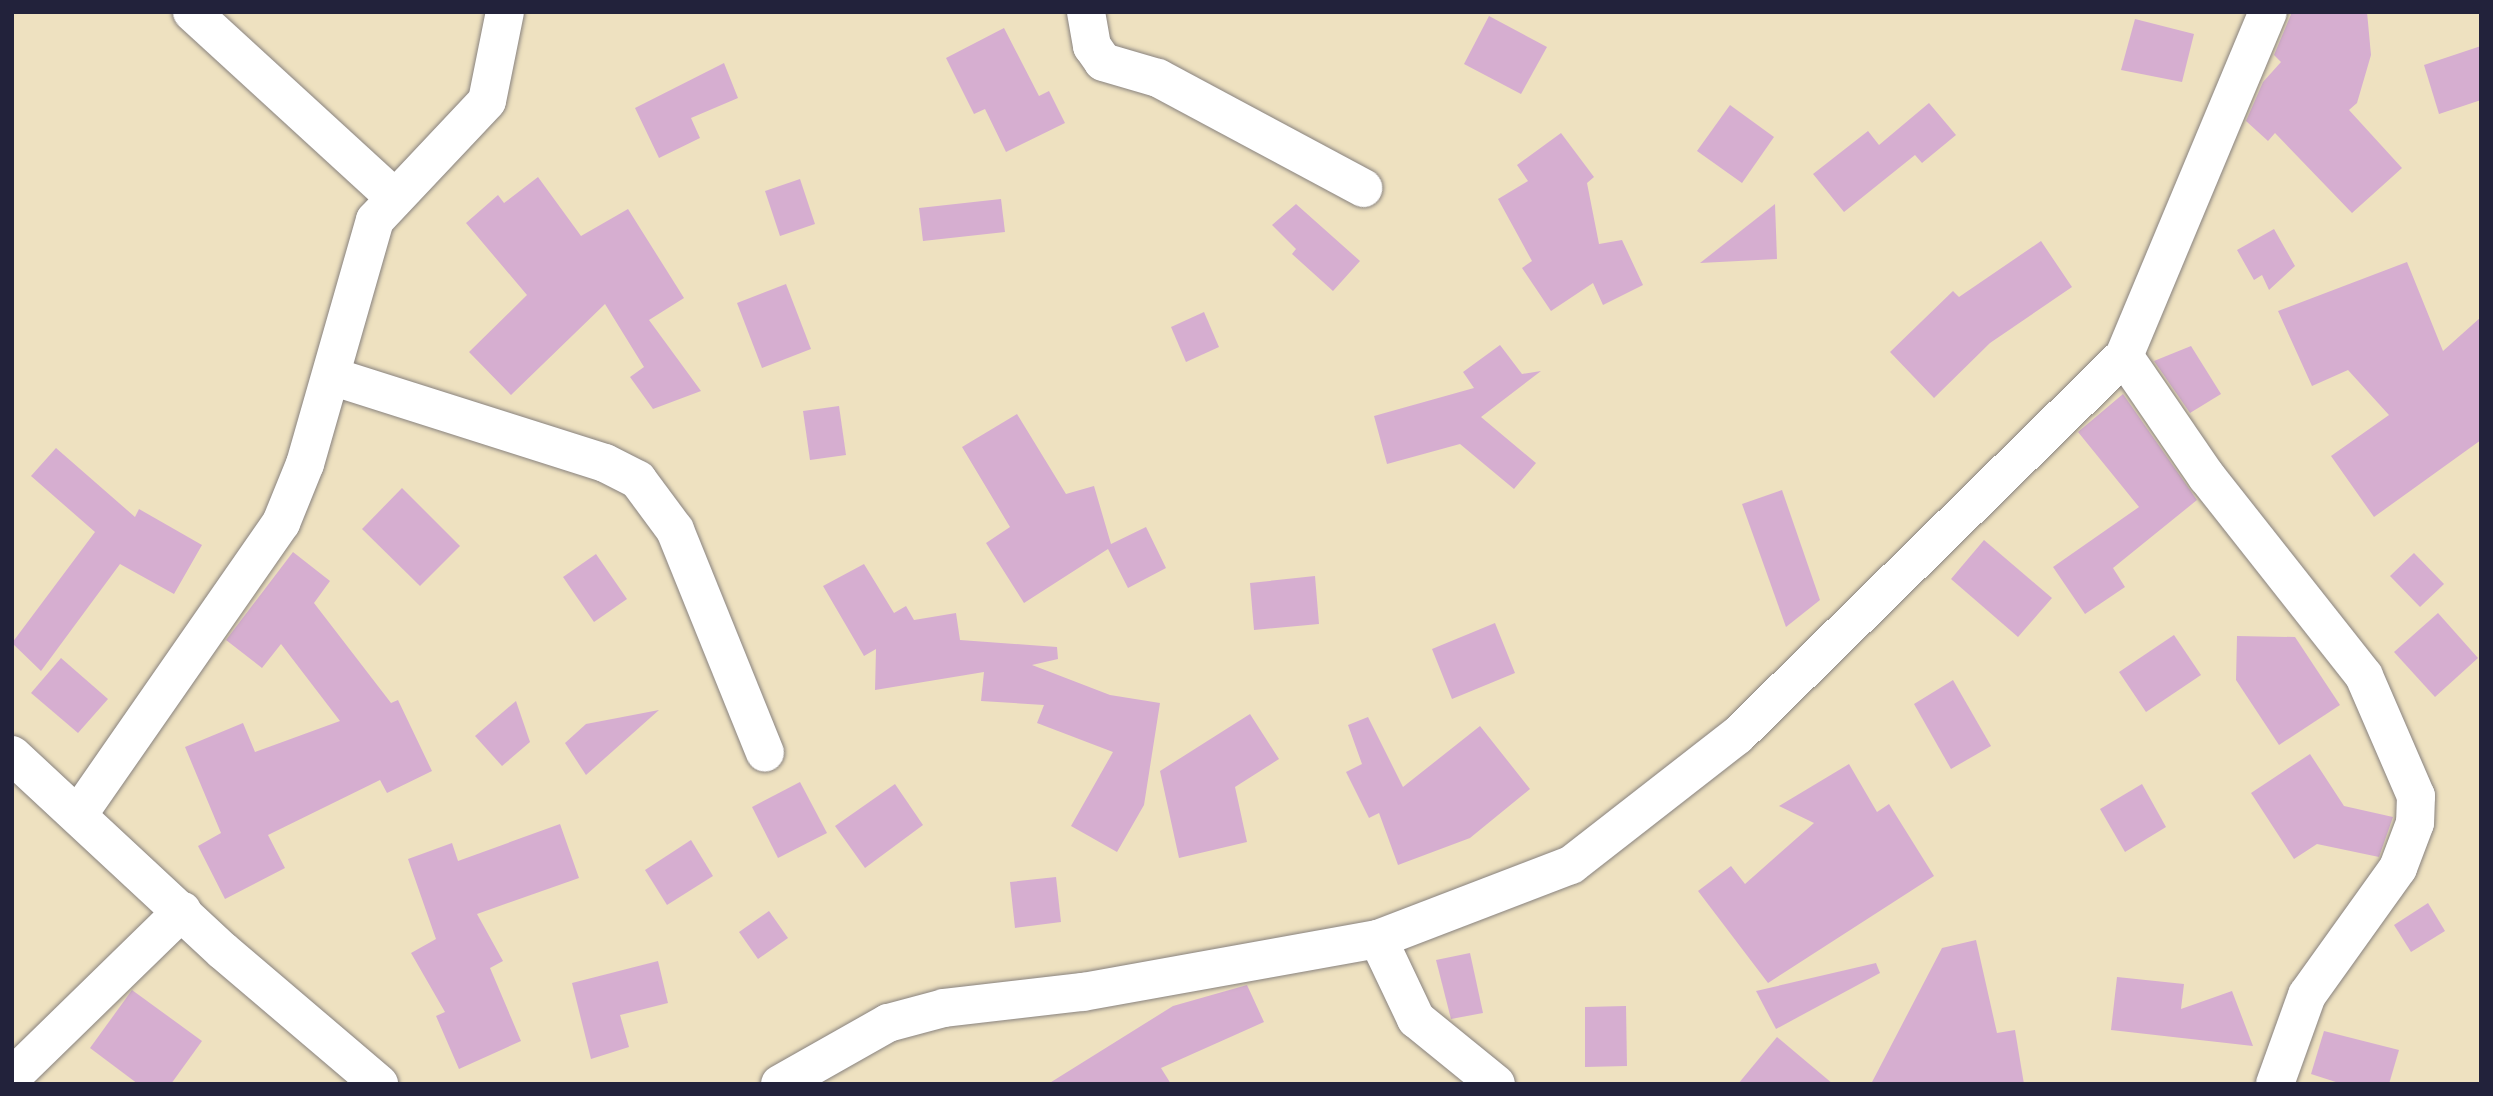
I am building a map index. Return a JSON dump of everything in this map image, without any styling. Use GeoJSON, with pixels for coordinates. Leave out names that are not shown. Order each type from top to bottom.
{"type":"FeatureCollection","features":[{"type":"Feature","properties":{"kind":"street"},"geometry":{"type":"LineString","coordinates":[[192,12],[394,197]]}},
{"type":"Feature","properties":{"kind":"street"},"geometry":{"type":"LineString","coordinates":[[78,815],[281,523],[331,376],[368,237],[394,197],[487,102],[505,12]]}},
{"type":"Feature","properties":{"kind":"street"},"geometry":{"type":"LineString","coordinates":[[1086,12],[1092,46],[1103,62],[1158,78],[1363,188]]}},
{"type":"Feature","properties":{"kind":"street"},"geometry":{"type":"LineString","coordinates":[[780,1084],[888,1023],[944,1008],[1083,992],[1378,939],[1571,865],[1737,736],[2124,356],[2268,12]]}},
{"type":"Feature","properties":{"kind":"street"},"geometry":{"type":"LineString","coordinates":[[2124,356],[2207,477],[2364,676],[2416,796],[2415,823],[2398,868],[2307,995],[2275,1084]]}},
{"type":"Feature","properties":{"kind":"street"},"geometry":{"type":"LineString","coordinates":[[331,376],[605,463],[638,480],[675,530],[765,753]]}},
{"type":"Feature","properties":{"kind":"street"},"geometry":{"type":"LineString","coordinates":[[12,755],[182,911],[379,1084]]}},
{"type":"Feature","properties":{"kind":"street"},"geometry":{"type":"LineString","coordinates":[[12,1077],[182,911]]}},
{"type":"Feature","properties":{"kind":"street"},"geometry":{"type":"LineString","coordinates":[[1378,939],[1416,1019],[1496,1084]]}},
{"type":"Feature","properties":{"kind":"building"},"geometry":{"type":"Polygon","coordinates":[[[2292,12],[2367,12],[2371,55],[2357,103],[2349,110],[2402,168],[2352,213],[2275,133],[2268,141],[2246,121],[2263,82],[2281,62],[2274,55],[2292,12]]]}},
{"type":"Feature","properties":{"kind":"building"},"geometry":{"type":"Polygon","coordinates":[[[1489,16],[1547,47],[1521,94],[1464,64],[1489,16]]]}},
{"type":"Feature","properties":{"kind":"building"},"geometry":{"type":"Polygon","coordinates":[[[2135,19],[2194,34],[2182,82],[2121,70],[2135,19]]]}},
{"type":"Feature","properties":{"kind":"building"},"geometry":{"type":"Polygon","coordinates":[[[1004,28],[1039,96],[1049,91],[1065,123],[1006,152],[985,109],[974,114],[946,58],[1004,28]]]}},
{"type":"Feature","properties":{"kind":"building"},"geometry":{"type":"Polygon","coordinates":[[[2481,46],[2481,100],[2439,114],[2424,65],[2481,46]]]}},
{"type":"Feature","properties":{"kind":"building"},"geometry":{"type":"Polygon","coordinates":[[[724,63],[738,98],[691,118],[700,138],[659,158],[635,108],[724,63]]]}},
{"type":"Feature","properties":{"kind":"building"},"geometry":{"type":"Polygon","coordinates":[[[1929,103],[1956,135],[1922,163],[1915,155],[1844,212],[1813,174],[1868,131],[1879,145],[1929,103]]]}},
{"type":"Feature","properties":{"kind":"building"},"geometry":{"type":"Polygon","coordinates":[[[1730,105],[1774,137],[1742,183],[1697,151],[1730,105]]]}},
{"type":"Feature","properties":{"kind":"building"},"geometry":{"type":"Polygon","coordinates":[[[1561,133],[1594,177],[1587,183],[1599,244],[1622,240],[1643,285],[1603,305],[1593,283],[1551,311],[1522,268],[1532,261],[1498,199],[1528,181],[1517,165],[1561,133]]]}},
{"type":"Feature","properties":{"kind":"building"},"geometry":{"type":"Polygon","coordinates":[[[538,177],[581,236],[628,209],[684,298],[649,320],[701,391],[653,409],[630,377],[644,367],[605,304],[511,395],[469,352],[527,295],[466,223],[498,195],[504,203],[538,177]]]}},
{"type":"Feature","properties":{"kind":"building"},"geometry":{"type":"Polygon","coordinates":[[[800,179],[815,224],[780,236],[765,191],[800,179]]]}},
{"type":"Feature","properties":{"kind":"building"},"geometry":{"type":"Polygon","coordinates":[[[1001,199],[1005,232],[923,241],[919,208],[1001,199]]]}},
{"type":"Feature","properties":{"kind":"building"},"geometry":{"type":"Polygon","coordinates":[[[1296,204],[1360,261],[1333,291],[1292,254],[1296,249],[1272,225],[1296,204]]]}},
{"type":"Feature","properties":{"kind":"building"},"geometry":{"type":"Polygon","coordinates":[[[1775,204],[1777,259],[1700,263],[1775,204]]]}},
{"type":"Feature","properties":{"kind":"building"},"geometry":{"type":"Polygon","coordinates":[[[2274,229],[2295,266],[2269,290],[2262,275],[2254,280],[2237,250],[2274,229]]]}},
{"type":"Feature","properties":{"kind":"building"},"geometry":{"type":"Polygon","coordinates":[[[2041,241],[2072,287],[1990,343],[1934,398],[1890,352],[1953,291],[1959,297],[2041,241]]]}},
{"type":"Feature","properties":{"kind":"building"},"geometry":{"type":"Polygon","coordinates":[[[2407,262],[2443,351],[2481,317],[2481,440],[2374,517],[2331,456],[2389,415],[2348,370],[2312,386],[2278,311],[2407,262]]]}},
{"type":"Feature","properties":{"kind":"building"},"geometry":{"type":"Polygon","coordinates":[[[786,284],[811,349],[762,368],[737,303],[786,284]]]}},
{"type":"Feature","properties":{"kind":"building"},"geometry":{"type":"Polygon","coordinates":[[[1204,312],[1219,347],[1186,362],[1171,327],[1204,312]]]}},
{"type":"Feature","properties":{"kind":"building"},"geometry":{"type":"Polygon","coordinates":[[[1500,345],[1522,374],[1541,371],[1481,417],[1536,463],[1514,489],[1460,444],[1387,464],[1374,416],[1474,388],[1463,372],[1500,345]]]}},
{"type":"Feature","properties":{"kind":"building"},"geometry":{"type":"Polygon","coordinates":[[[2191,346],[2221,394],[2190,413],[2154,361],[2191,346]]]}},
{"type":"Feature","properties":{"kind":"building"},"geometry":{"type":"Polygon","coordinates":[[[2123,394],[2197,500],[2113,568],[2125,587],[2085,614],[2053,567],[2139,507],[2078,432],[2123,394]]]}},
{"type":"Feature","properties":{"kind":"building"},"geometry":{"type":"Polygon","coordinates":[[[839,406],[846,455],[810,460],[803,411],[839,406]]]}},
{"type":"Feature","properties":{"kind":"building"},"geometry":{"type":"Polygon","coordinates":[[[1017,414],[1066,494],[1094,486],[1111,544],[1146,527],[1166,568],[1128,588],[1108,549],[1024,603],[986,543],[1010,527],[962,447],[1017,414]]]}},
{"type":"Feature","properties":{"kind":"building"},"geometry":{"type":"Polygon","coordinates":[[[56,448],[135,517],[139,509],[202,545],[174,594],[120,564],[41,671],[12,643],[95,532],[31,476],[56,448]]]}},
{"type":"Feature","properties":{"kind":"building"},"geometry":{"type":"Polygon","coordinates":[[[402,488],[460,546],[420,586],[362,529],[402,488]]]}},
{"type":"Feature","properties":{"kind":"building"},"geometry":{"type":"Polygon","coordinates":[[[1782,490],[1820,600],[1786,627],[1742,504],[1782,490]]]}},
{"type":"Feature","properties":{"kind":"building"},"geometry":{"type":"Polygon","coordinates":[[[1984,540],[2052,598],[2018,637],[1951,579],[1984,540]]]}},
{"type":"Feature","properties":{"kind":"building"},"geometry":{"type":"Polygon","coordinates":[[[293,552],[330,581],[314,603],[391,703],[398,700],[432,771],[387,793],[380,780],[268,835],[285,868],[225,899],[198,846],[221,833],[185,747],[243,723],[255,752],[340,721],[281,644],[262,668],[226,640],[293,552]]]}},
{"type":"Feature","properties":{"kind":"building"},"geometry":{"type":"Polygon","coordinates":[[[2414,553],[2444,584],[2420,607],[2390,576],[2414,553]]]}},
{"type":"Feature","properties":{"kind":"building"},"geometry":{"type":"Polygon","coordinates":[[[596,554],[627,599],[594,622],[563,577],[596,554]]]}},
{"type":"Feature","properties":{"kind":"building"},"geometry":{"type":"Polygon","coordinates":[[[864,564],[894,613],[906,606],[914,620],[956,613],[960,640],[1057,647],[1058,659],[1032,665],[1110,695],[1160,703],[1144,805],[1117,852],[1071,826],[1113,752],[1037,723],[1044,705],[981,701],[984,672],[875,690],[876,649],[864,656],[823,586],[864,564]]]}},
{"type":"Feature","properties":{"kind":"building"},"geometry":{"type":"Polygon","coordinates":[[[1315,576],[1319,624],[1254,630],[1250,583],[1315,576]]]}},
{"type":"Feature","properties":{"kind":"building"},"geometry":{"type":"Polygon","coordinates":[[[2438,613],[2478,658],[2435,697],[2394,652],[2438,613]]]}},
{"type":"Feature","properties":{"kind":"building"},"geometry":{"type":"Polygon","coordinates":[[[1495,623],[1515,673],[1452,699],[1432,649],[1495,623]]]}},
{"type":"Feature","properties":{"kind":"building"},"geometry":{"type":"Polygon","coordinates":[[[2174,635],[2201,675],[2146,712],[2119,672],[2174,635]]]}},
{"type":"Feature","properties":{"kind":"building"},"geometry":{"type":"Polygon","coordinates":[[[2237,636],[2295,637],[2340,705],[2279,745],[2236,680],[2237,636]]]}},
{"type":"Feature","properties":{"kind":"building"},"geometry":{"type":"Polygon","coordinates":[[[61,658],[108,699],[78,733],[31,693],[61,658]]]}},
{"type":"Feature","properties":{"kind":"building"},"geometry":{"type":"Polygon","coordinates":[[[1953,680],[1991,746],[1951,769],[1914,704],[1953,680]]]}},
{"type":"Feature","properties":{"kind":"building"},"geometry":{"type":"Polygon","coordinates":[[[516,701],[530,742],[502,766],[475,736],[516,701]]]}},
{"type":"Feature","properties":{"kind":"building"},"geometry":{"type":"Polygon","coordinates":[[[659,710],[586,775],[565,743],[586,724],[659,710]]]}},
{"type":"Feature","properties":{"kind":"building"},"geometry":{"type":"Polygon","coordinates":[[[1250,714],[1279,759],[1235,787],[1247,842],[1179,858],[1160,771],[1250,714]]]}},
{"type":"Feature","properties":{"kind":"building"},"geometry":{"type":"Polygon","coordinates":[[[1368,717],[1403,787],[1480,726],[1530,789],[1470,838],[1398,865],[1379,813],[1369,818],[1346,772],[1362,764],[1348,725],[1368,717]]]}},
{"type":"Feature","properties":{"kind":"building"},"geometry":{"type":"Polygon","coordinates":[[[2310,754],[2344,806],[2393,817],[2379,857],[2317,844],[2294,859],[2251,793],[2310,754]]]}},
{"type":"Feature","properties":{"kind":"building"},"geometry":{"type":"Polygon","coordinates":[[[1849,764],[1877,812],[1889,804],[1934,876],[1768,983],[1698,891],[1731,866],[1745,884],[1814,823],[1779,806],[1849,764]]]}},
{"type":"Feature","properties":{"kind":"building"},"geometry":{"type":"Polygon","coordinates":[[[800,782],[827,833],[778,858],[752,807],[800,782]]]}},
{"type":"Feature","properties":{"kind":"building"},"geometry":{"type":"Polygon","coordinates":[[[895,784],[923,825],[865,868],[835,826],[895,784]]]}},
{"type":"Feature","properties":{"kind":"building"},"geometry":{"type":"Polygon","coordinates":[[[2142,784],[2166,827],[2125,852],[2100,809],[2142,784]]]}},
{"type":"Feature","properties":{"kind":"building"},"geometry":{"type":"Polygon","coordinates":[[[560,824],[579,878],[477,914],[503,961],[490,968],[521,1041],[459,1069],[436,1016],[445,1012],[411,953],[436,939],[408,859],[452,843],[458,861],[560,824]]]}},
{"type":"Feature","properties":{"kind":"building"},"geometry":{"type":"Polygon","coordinates":[[[691,840],[713,876],[667,905],[645,870],[691,840]]]}},
{"type":"Feature","properties":{"kind":"building"},"geometry":{"type":"Polygon","coordinates":[[[1056,877],[1061,922],[1015,928],[1010,882],[1056,877]]]}},
{"type":"Feature","properties":{"kind":"building"},"geometry":{"type":"Polygon","coordinates":[[[2428,903],[2445,931],[2411,952],[2394,925],[2428,903]]]}},
{"type":"Feature","properties":{"kind":"building"},"geometry":{"type":"Polygon","coordinates":[[[769,911],[788,938],[758,959],[739,932],[769,911]]]}},
{"type":"Feature","properties":{"kind":"building"},"geometry":{"type":"Polygon","coordinates":[[[1976,940],[1997,1033],[2015,1030],[2024,1084],[1871,1084],[1942,948],[1976,940]]]}},
{"type":"Feature","properties":{"kind":"building"},"geometry":{"type":"Polygon","coordinates":[[[1470,953],[1483,1013],[1451,1019],[1436,960],[1470,953]]]}},
{"type":"Feature","properties":{"kind":"building"},"geometry":{"type":"Polygon","coordinates":[[[658,961],[668,1003],[620,1015],[629,1047],[591,1059],[572,983],[658,961]]]}},
{"type":"Feature","properties":{"kind":"building"},"geometry":{"type":"Polygon","coordinates":[[[1876,963],[1880,973],[1776,1029],[1756,991],[1876,963]]]}},
{"type":"Feature","properties":{"kind":"building"},"geometry":{"type":"Polygon","coordinates":[[[2117,977],[2184,984],[2181,1009],[2232,991],[2253,1046],[2111,1030],[2117,977]]]}},
{"type":"Feature","properties":{"kind":"building"},"geometry":{"type":"Polygon","coordinates":[[[1247,985],[1264,1022],[1161,1068],[1171,1084],[1048,1084],[1173,1006],[1247,985]]]}},
{"type":"Feature","properties":{"kind":"building"},"geometry":{"type":"Polygon","coordinates":[[[132,990],[202,1041],[171,1084],[138,1084],[90,1048],[132,990]]]}},
{"type":"Feature","properties":{"kind":"building"},"geometry":{"type":"Polygon","coordinates":[[[1626,1006],[1627,1066],[1585,1067],[1585,1007],[1626,1006]]]}},
{"type":"Feature","properties":{"kind":"building"},"geometry":{"type":"Polygon","coordinates":[[[2324,1031],[2399,1050],[2389,1084],[2342,1084],[2311,1074],[2324,1031]]]}},
{"type":"Feature","properties":{"kind":"building"},"geometry":{"type":"Polygon","coordinates":[[[1777,1037],[1833,1084],[1738,1084],[1777,1037]]]}}]}
